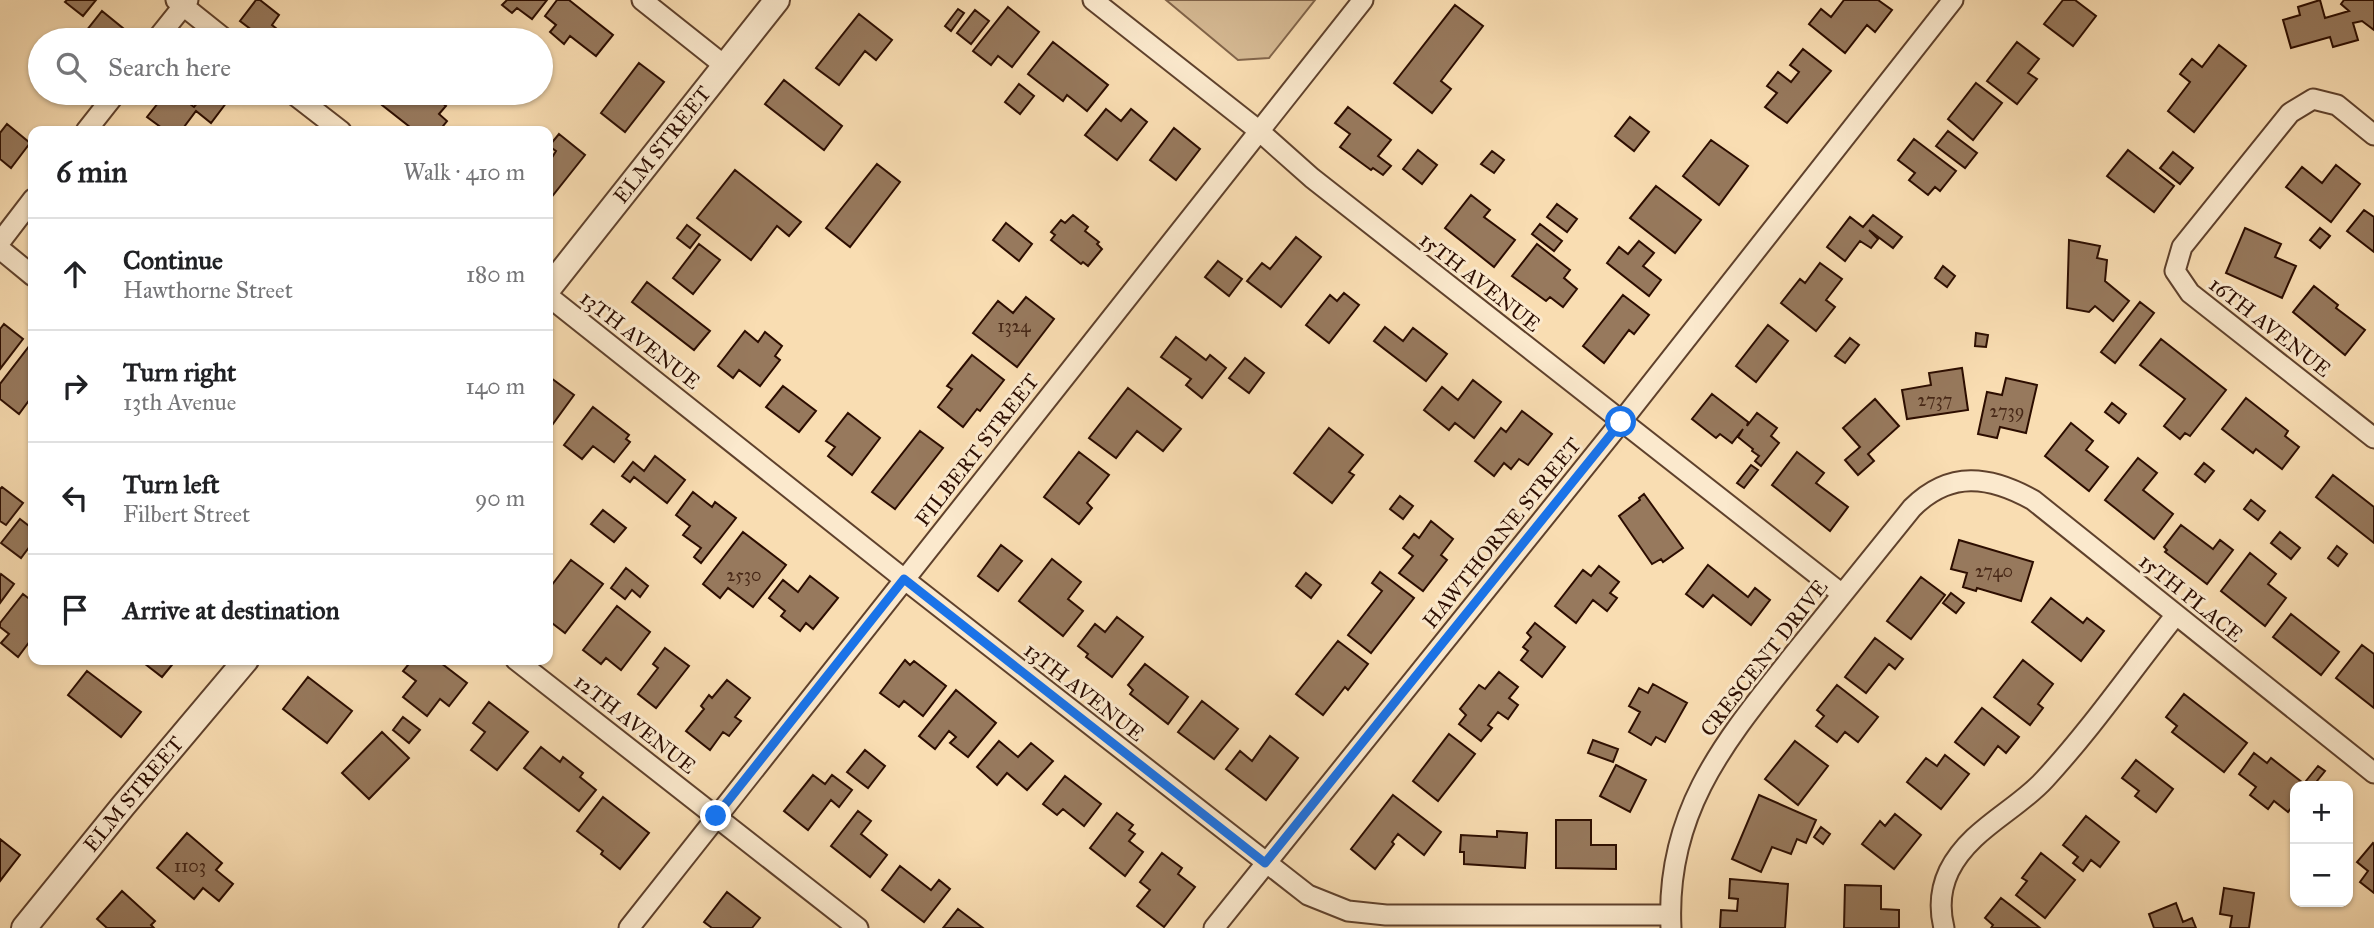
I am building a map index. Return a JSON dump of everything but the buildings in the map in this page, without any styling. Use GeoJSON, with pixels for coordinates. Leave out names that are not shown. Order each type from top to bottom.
{"type":"FeatureCollection","features":[{"type":"Feature","properties":{"kind":"street"},"geometry":{"type":"LineString","coordinates":[[642,0],[725,65]]}},
{"type":"Feature","properties":{"kind":"street","name":"ELM STREET"},"geometry":{"type":"LineString","coordinates":[[553,283],[777,0]]}},
{"type":"Feature","properties":{"kind":"street","name":"15TH AVENUE"},"geometry":{"type":"LineString","coordinates":[[1093,0],[1258,130],[1312,178],[1842,594]]}},
{"type":"Feature","properties":{"kind":"street","name":"FILBERT STREET"},"geometry":{"type":"LineString","coordinates":[[629,928],[1363,0]]}},
{"type":"Feature","properties":{"kind":"street","name":"HAWTHORNE STREET"},"geometry":{"type":"LineString","coordinates":[[1214,928],[1621,422],[1954,0]]}},
{"type":"Feature","properties":{"kind":"street"},"geometry":{"type":"LineString","coordinates":[[164,28],[182,2],[212,28]]}},
{"type":"Feature","properties":{"kind":"street","name":"16TH AVENUE"},"geometry":{"type":"LineString","coordinates":[[2374,135],[2337,105],[2313,99],[2290,113],[2182,247],[2175,271],[2190,293],[2374,438]]}},
{"type":"Feature","properties":{"kind":"street"},"geometry":{"type":"LineString","coordinates":[[90,126],[107,105]]}},
{"type":"Feature","properties":{"kind":"street"},"geometry":{"type":"LineString","coordinates":[[307,105],[335,126]]}},
{"type":"Feature","properties":{"kind":"street"},"geometry":{"type":"LineString","coordinates":[[0,242],[28,206]]}},
{"type":"Feature","properties":{"kind":"street"},"geometry":{"type":"LineString","coordinates":[[0,249],[28,272]]}},
{"type":"Feature","properties":{"kind":"street","name":"13TH AVENUE"},"geometry":{"type":"LineString","coordinates":[[553,300],[1308,895],[1348,911],[1386,915],[1670,922]]}},
{"type":"Feature","properties":{"kind":"street","name":"CRESCENT DRIVE"},"geometry":{"type":"LineString","coordinates":[[1670,922],[1675,862],[1693,802],[1706,775],[1734,731],[1912,508],[1926,494],[1940,487],[1969,480]]}},
{"type":"Feature","properties":{"kind":"street","name":"15TH PLACE"},"geometry":{"type":"LineString","coordinates":[[1969,480],[1990,481],[2033,500],[2374,773]]}},
{"type":"Feature","properties":{"kind":"street"},"geometry":{"type":"LineString","coordinates":[[1944,928],[1939,909],[1950,869],[1993,820],[2043,782],[2175,615]]}},
{"type":"Feature","properties":{"kind":"street","name":"ELM STREET"},"geometry":{"type":"LineString","coordinates":[[24,928],[122,806],[242,665]]}},
{"type":"Feature","properties":{"kind":"street","name":"12TH AVENUE"},"geometry":{"type":"LineString","coordinates":[[522,665],[858,928]]}},
{"type":"Feature","properties":{"kind":"shaded area"},"geometry":{"type":"Polygon","coordinates":[[[1166,0],[1315,0],[1269,58],[1238,60],[1166,0]]]}},
{"type":"Feature","properties":{"kind":"route"},"geometry":{"type":"LineString","coordinates":[[716,816],[904,579],[1265,863],[1621,422]]}}]}
